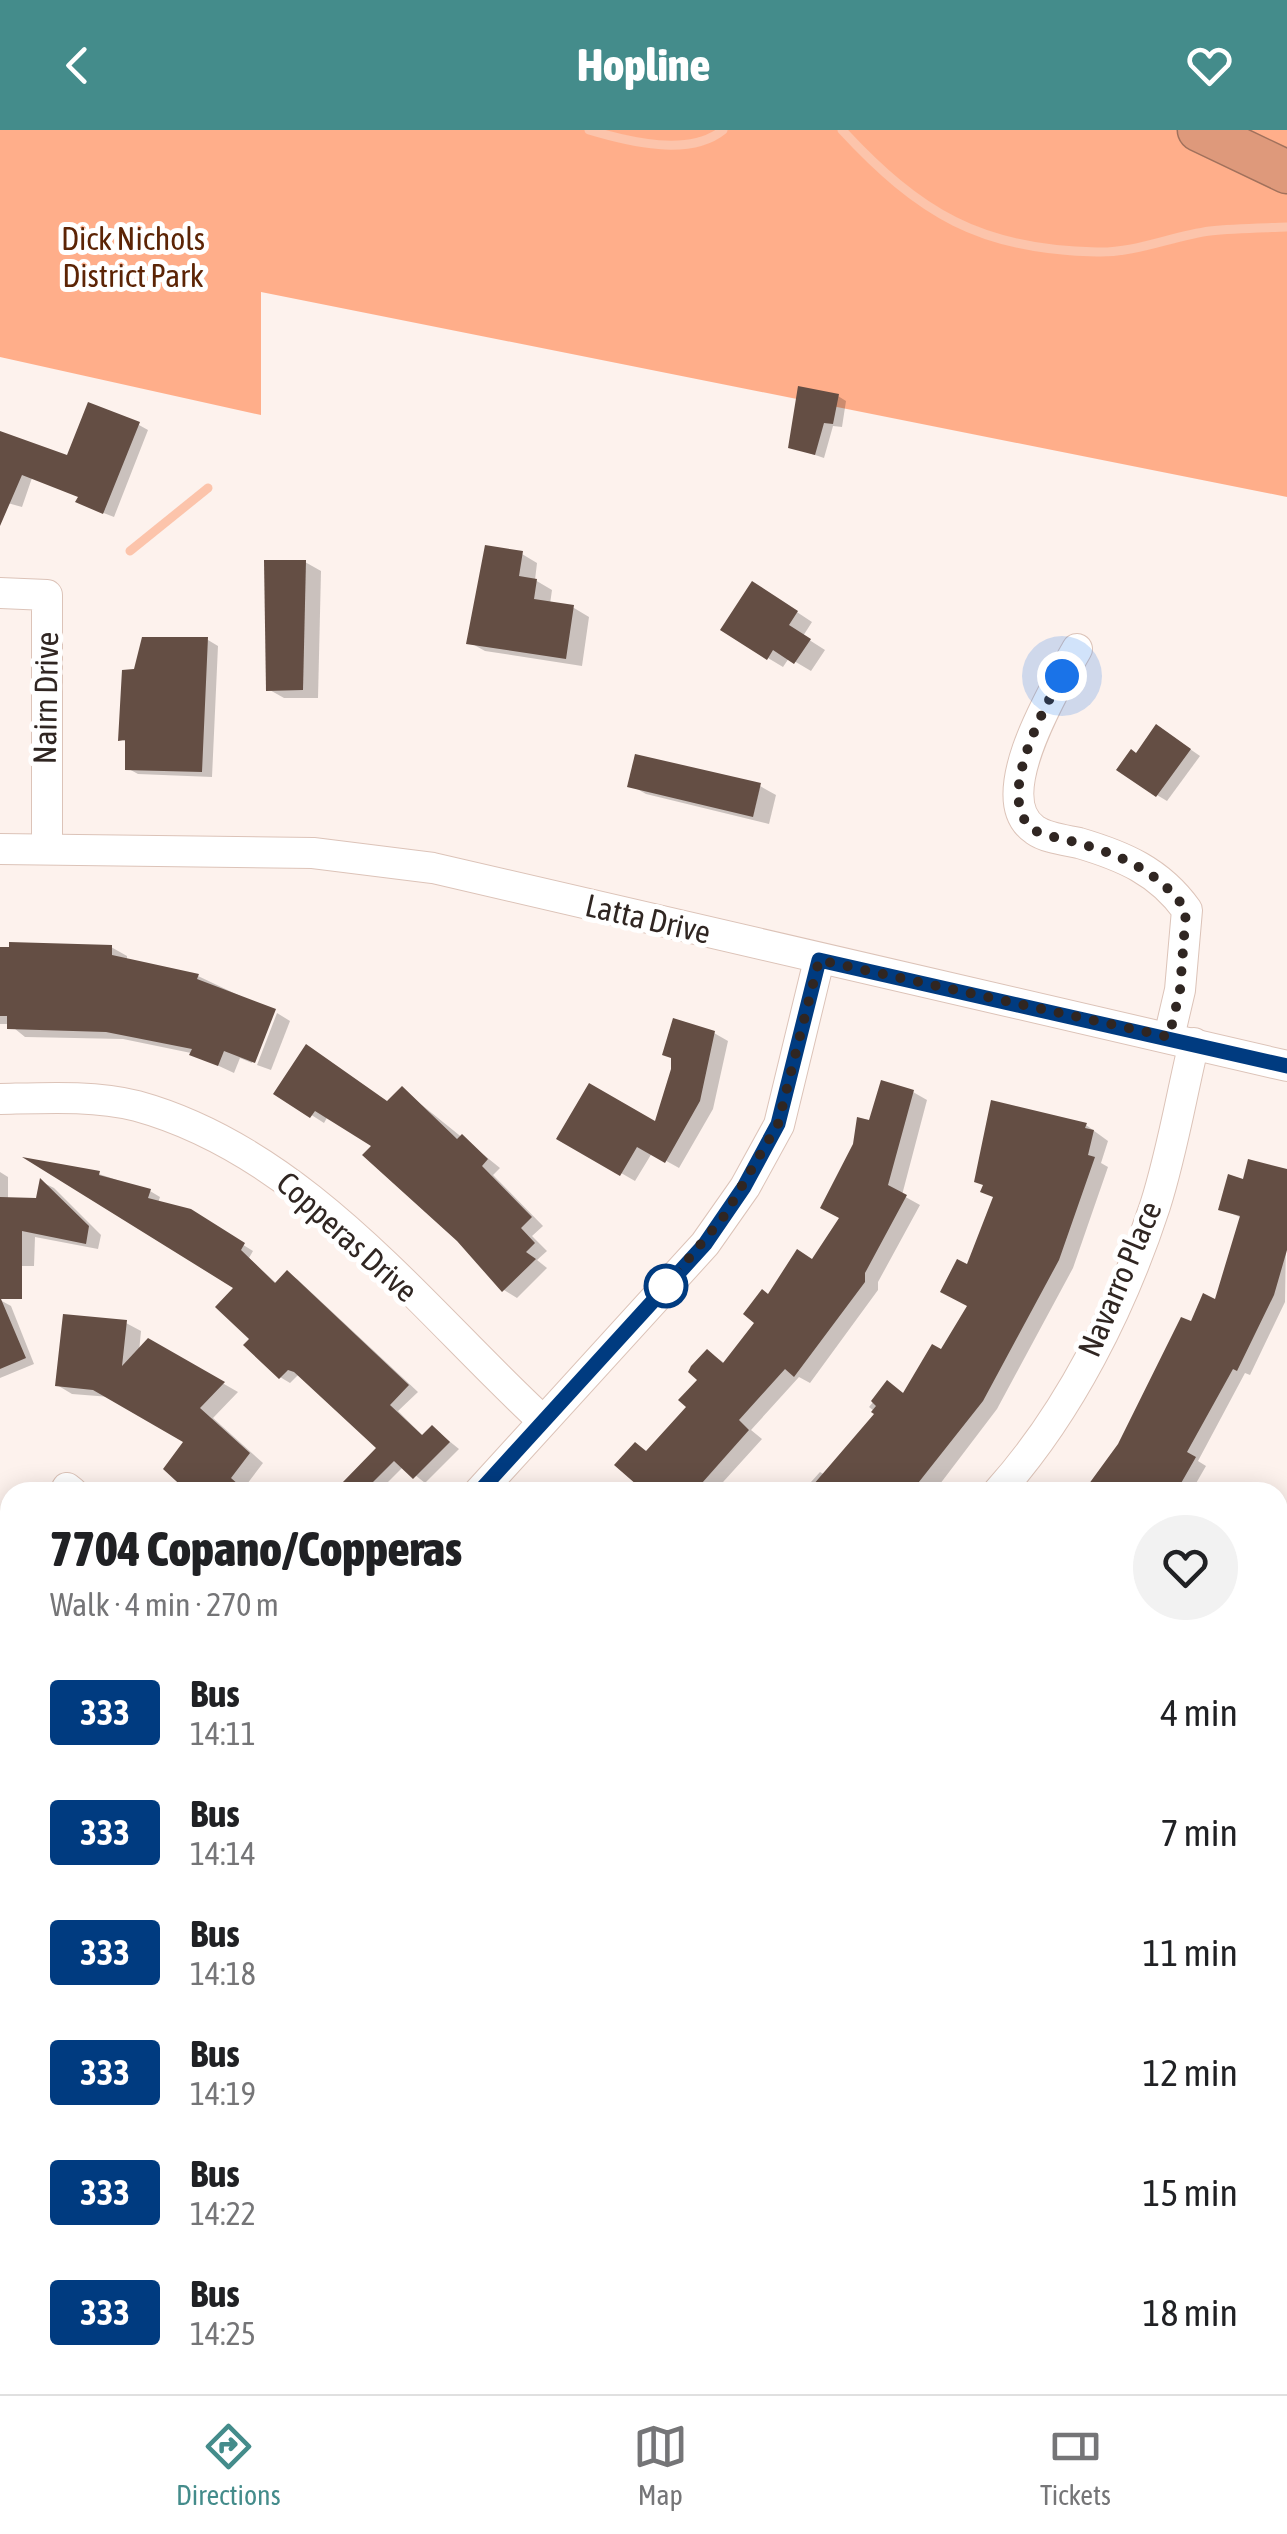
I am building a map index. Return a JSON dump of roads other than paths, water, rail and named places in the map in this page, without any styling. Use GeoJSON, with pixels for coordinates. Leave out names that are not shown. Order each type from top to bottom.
{"type":"FeatureCollection","features":[{"type":"Feature","properties":{"kind":"highway"},"geometry":{"type":"LineString","coordinates":[[1199,130],[1287,172]]}},
{"type":"Feature","properties":{"kind":"street","name":"Nairn Drive"},"geometry":{"type":"LineString","coordinates":[[0,593],[47,595],[47,849]]}},
{"type":"Feature","properties":{"kind":"street","name":"Navarro Place"},"geometry":{"type":"LineString","coordinates":[[1005,1482],[1066,1398],[1130,1272],[1155,1204],[1181,1040],[1186,910],[1170,886],[1143,867],[1036,832],[1022,818],[1018,800],[1033,727],[1077,650]]}},
{"type":"Feature","properties":{"kind":"street","name":"Latta Drive"},"geometry":{"type":"LineString","coordinates":[[0,849],[313,853],[432,868],[1287,1066]]}},
{"type":"Feature","properties":{"kind":"street"},"geometry":{"type":"LineString","coordinates":[[488,1482],[705,1244],[744,1187],[778,1124],[819,960]]}},
{"type":"Feature","properties":{"kind":"street","name":"Copperas Drive"},"geometry":{"type":"LineString","coordinates":[[0,1099],[70,1098],[134,1106],[218,1136],[300,1188],[542,1421]]}},
{"type":"Feature","properties":{"kind":"waterway"},"geometry":{"type":"LineString","coordinates":[[589,130],[659,145],[694,143],[723,130]]}},
{"type":"Feature","properties":{"kind":"waterway"},"geometry":{"type":"LineString","coordinates":[[842,130],[926,205],[985,234],[1019,244],[1111,252],[1210,231],[1287,227]]}},
{"type":"Feature","properties":{"kind":"waterway"},"geometry":{"type":"LineString","coordinates":[[130,551],[208,488]]}},
{"type":"Feature","properties":{"kind":"park label","name":"Dick Nichols District Park"},"geometry":{"type":"Point","coordinates":[133,258]}}]}
